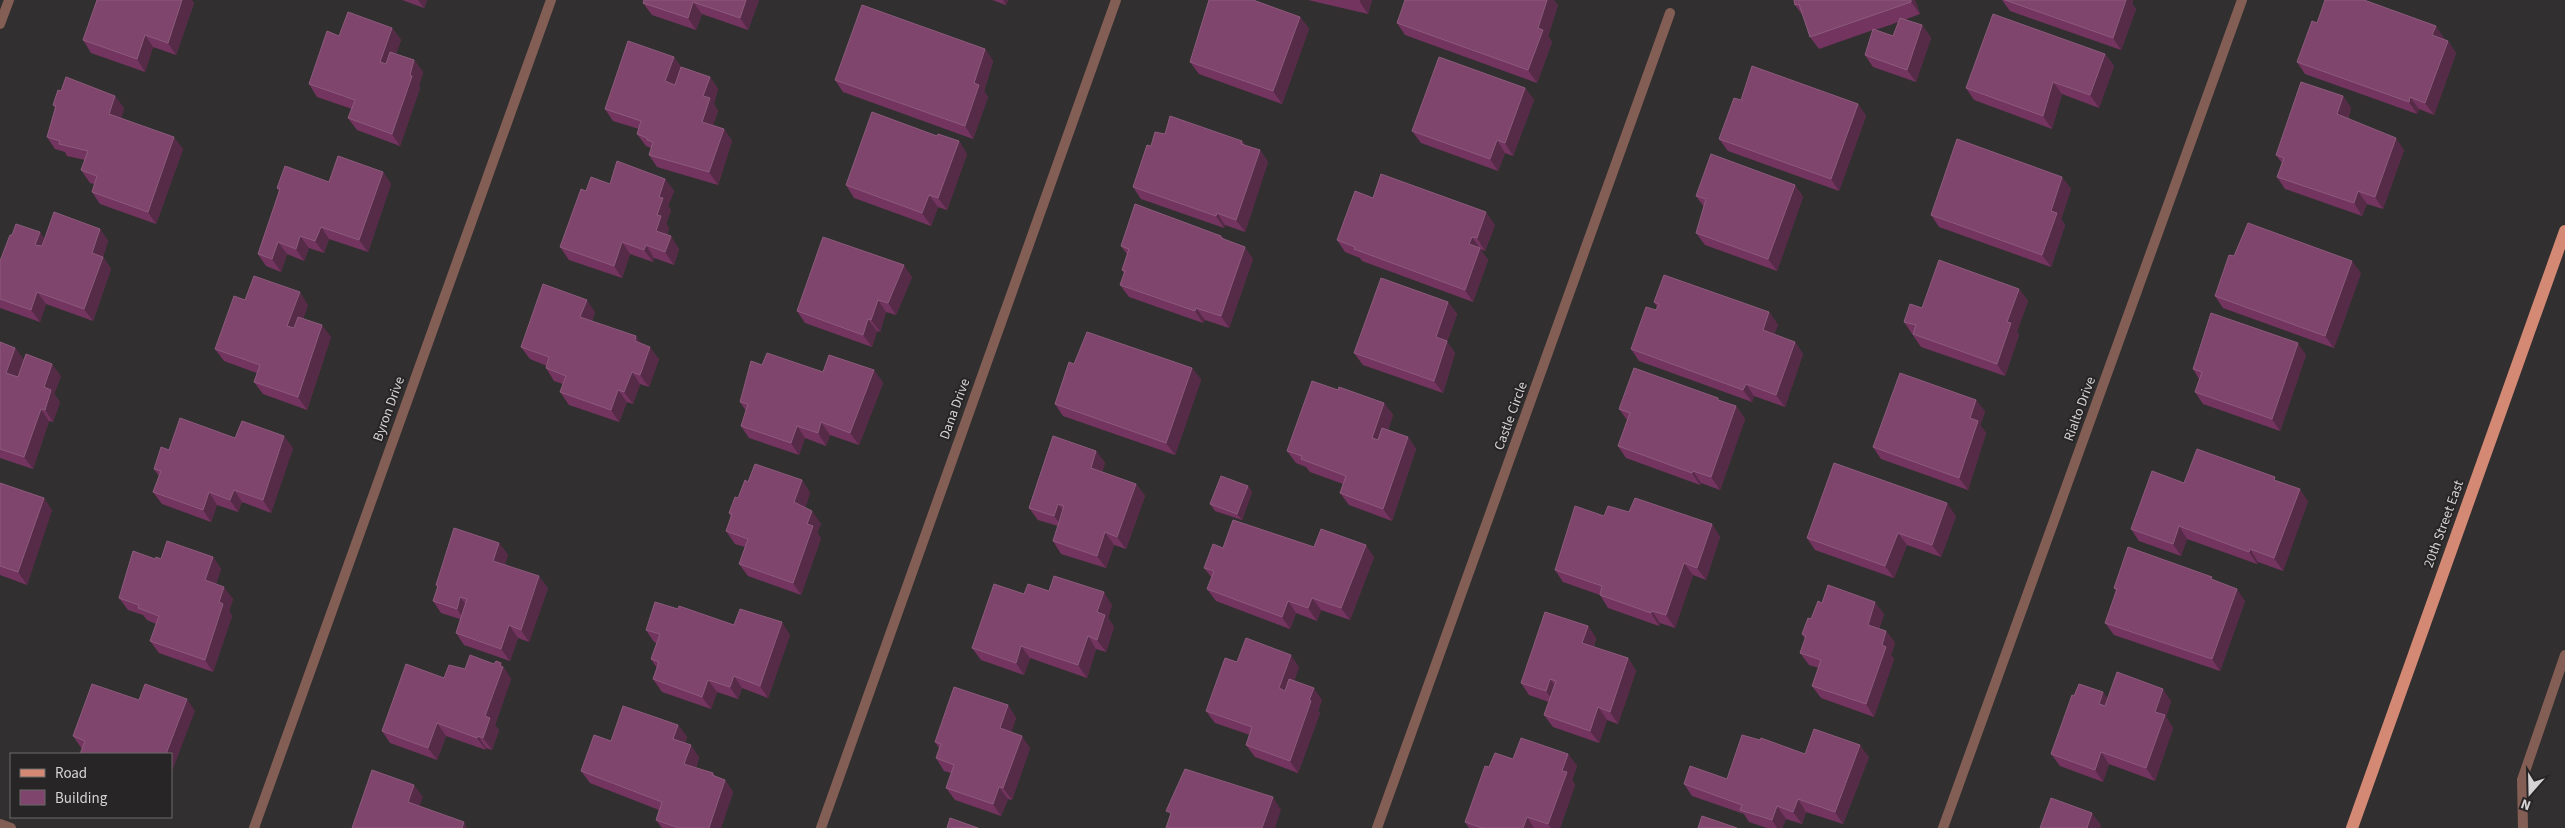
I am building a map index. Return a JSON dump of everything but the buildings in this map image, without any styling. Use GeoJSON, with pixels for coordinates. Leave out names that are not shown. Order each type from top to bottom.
{"type":"FeatureCollection","features":[{"type":"Feature","properties":{"kind":"main road","name":"20th Street East"},"geometry":{"type":"LineString","coordinates":[[2352,828],[2565,231]]}},
{"type":"Feature","properties":{"kind":"street"},"geometry":{"type":"LineString","coordinates":[[0,24],[8,0]]}},
{"type":"Feature","properties":{"kind":"street","name":"Byron Drive"},"geometry":{"type":"LineString","coordinates":[[254,828],[551,0]]}},
{"type":"Feature","properties":{"kind":"street","name":"Dana Drive"},"geometry":{"type":"LineString","coordinates":[[821,828],[1116,0]]}},
{"type":"Feature","properties":{"kind":"street","name":"Rialto Drive"},"geometry":{"type":"LineString","coordinates":[[1943,828],[2242,0]]}},
{"type":"Feature","properties":{"kind":"street","name":"Castle Circle"},"geometry":{"type":"LineString","coordinates":[[1378,828],[1670,13]]}},
{"type":"Feature","properties":{"kind":"street"},"geometry":{"type":"LineString","coordinates":[[2523,828],[2522,780],[2565,654]]}},
{"type":"Feature","properties":{"kind":"street"},"geometry":{"type":"LineString","coordinates":[[0,824],[11,828]]}}]}
